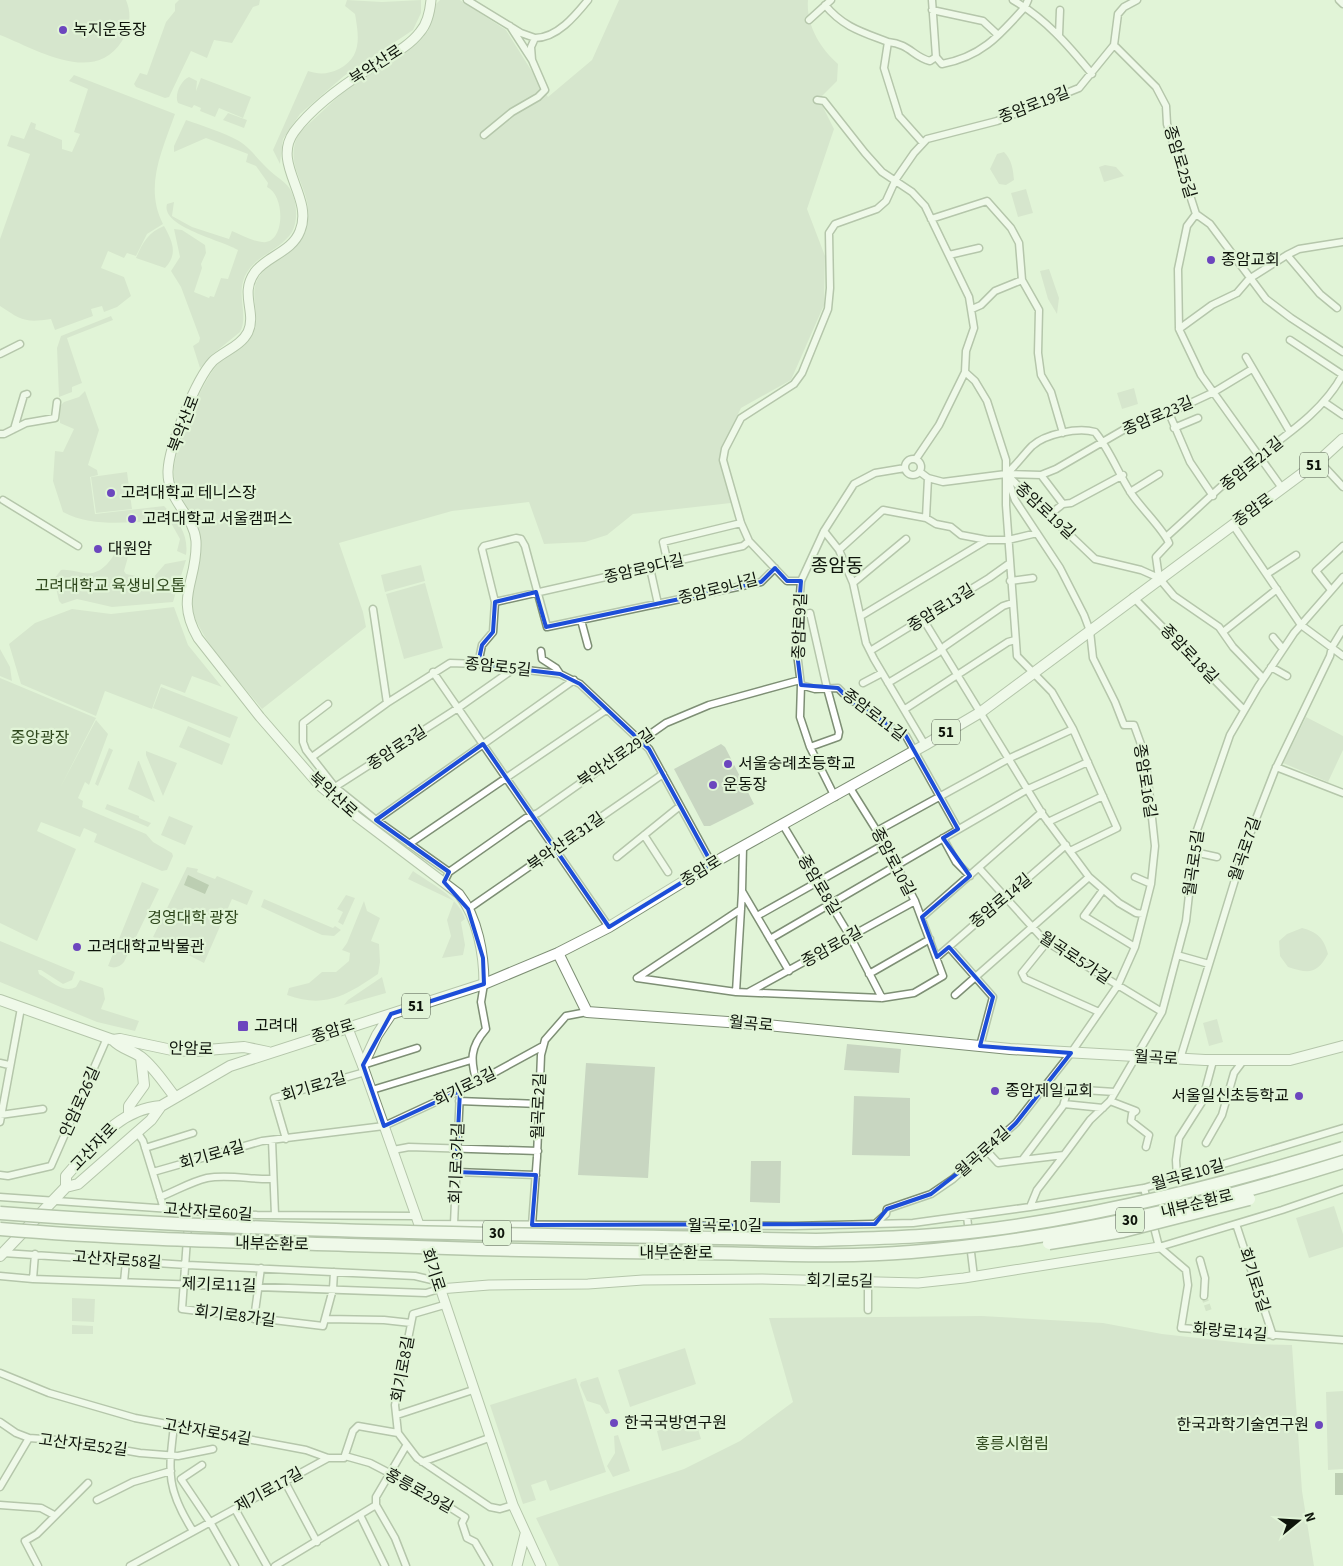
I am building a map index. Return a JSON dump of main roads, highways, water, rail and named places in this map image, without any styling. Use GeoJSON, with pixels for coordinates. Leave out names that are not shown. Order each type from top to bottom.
{"type":"FeatureCollection","features":[{"type":"Feature","properties":{"kind":"highway"},"geometry":{"type":"LineString","coordinates":[[994,1229],[1184,1185],[1343,1139]]}},
{"type":"Feature","properties":{"kind":"highway","name":"내부순환로"},"geometry":{"type":"LineString","coordinates":[[0,1213],[99,1221],[292,1228],[816,1240],[994,1229],[1101,1212],[1197,1190],[1343,1148]]}},
{"type":"Feature","properties":{"kind":"highway","name":"내부순환로"},"geometry":{"type":"LineString","coordinates":[[0,1229],[161,1240],[441,1249],[793,1255],[912,1252],[1045,1236],[1126,1221],[1233,1195],[1343,1162]]}},
{"type":"Feature","properties":{"kind":"highway"},"geometry":{"type":"LineString","coordinates":[[912,1252],[937,1255],[1124,1232],[1205,1212],[1343,1170]]}},
{"type":"Feature","properties":{"kind":"main road","name":"종암로"},"geometry":{"type":"LineString","coordinates":[[268,1052],[484,984],[558,953],[609,927],[712,864],[850,788],[981,712],[1133,597],[1319,461],[1343,439]]}},
{"type":"Feature","properties":{"kind":"main road","name":"월곡로"},"geometry":{"type":"LineString","coordinates":[[558,953],[587,1012],[756,1024],[980,1046],[1180,1059],[1290,1060],[1343,1046]]}},
{"type":"Feature","properties":{"kind":"main road","name":"안암로"},"geometry":{"type":"LineString","coordinates":[[0,1000],[110,1039],[120,1039],[172,1050],[194,1051],[244,1047],[268,1052]]}},
{"type":"Feature","properties":{"kind":"main road"},"geometry":{"type":"LineString","coordinates":[[364,1068],[377,1035],[391,1014]]}},
{"type":"Feature","properties":{"kind":"main road","name":"안암로"},"geometry":{"type":"LineString","coordinates":[[110,1039],[118,1046],[141,1057],[175,1097]]}},
{"type":"Feature","properties":{"kind":"main road","name":"고산자로"},"geometry":{"type":"LineString","coordinates":[[2,1254],[66,1187],[78,1184],[151,1120],[161,1106],[230,1066],[268,1052]]}},
{"type":"Feature","properties":{"kind":"main road"},"geometry":{"type":"LineString","coordinates":[[129,1114],[129,1106],[144,1085],[141,1057]]}},
{"type":"Feature","properties":{"kind":"main road","name":"고산자로"},"geometry":{"type":"LineString","coordinates":[[66,1187],[66,1176],[112,1126],[129,1114],[144,1108],[161,1106]]}},
{"type":"Feature","properties":{"kind":"tunnel"},"geometry":{"type":"LineString","coordinates":[[1204,1296],[1209,1311]]}},
{"type":"Feature","properties":{"kind":"place","name":"녹지운동장"},"geometry":{"type":"Point","coordinates":[63,30]}},
{"type":"Feature","properties":{"kind":"place","name":"종암교회"},"geometry":{"type":"Point","coordinates":[1211,260]}},
{"type":"Feature","properties":{"kind":"place","name":"고려대학교 테니스장"},"geometry":{"type":"Point","coordinates":[111,493]}},
{"type":"Feature","properties":{"kind":"place","name":"고려대학교 서울캠퍼스"},"geometry":{"type":"Point","coordinates":[132,519]}},
{"type":"Feature","properties":{"kind":"place","name":"대원암"},"geometry":{"type":"Point","coordinates":[98,549]}},
{"type":"Feature","properties":{"kind":"place","name":"서울숭례초등학교"},"geometry":{"type":"Point","coordinates":[728,764]}},
{"type":"Feature","properties":{"kind":"place","name":"운동장"},"geometry":{"type":"Point","coordinates":[713,785]}},
{"type":"Feature","properties":{"kind":"place","name":"고려대학교박물관"},"geometry":{"type":"Point","coordinates":[77,947]}},
{"type":"Feature","properties":{"kind":"place","name":"고려대"},"geometry":{"type":"Point","coordinates":[243,1026]}},
{"type":"Feature","properties":{"kind":"place","name":"종암제일교회"},"geometry":{"type":"Point","coordinates":[995,1091]}},
{"type":"Feature","properties":{"kind":"place","name":"서울일신초등학교"},"geometry":{"type":"Point","coordinates":[1299,1096]}},
{"type":"Feature","properties":{"kind":"place","name":"한국국방연구원"},"geometry":{"type":"Point","coordinates":[614,1423]}},
{"type":"Feature","properties":{"kind":"place","name":"한국과학기술연구원"},"geometry":{"type":"Point","coordinates":[1319,1425]}},
{"type":"Feature","properties":{"kind":"district","name":"종암동"},"geometry":{"type":"Point","coordinates":[837,566]}},
{"type":"Feature","properties":{"kind":"park label","name":"고려대학교 육생비오톱"},"geometry":{"type":"Point","coordinates":[110,586]}},
{"type":"Feature","properties":{"kind":"park label","name":"중앙광장"},"geometry":{"type":"Point","coordinates":[40,738]}},
{"type":"Feature","properties":{"kind":"park label","name":"경영대학 광장"},"geometry":{"type":"Point","coordinates":[193,918]}},
{"type":"Feature","properties":{"kind":"park label","name":"홍릉시험림"},"geometry":{"type":"Point","coordinates":[1012,1444]}}]}
